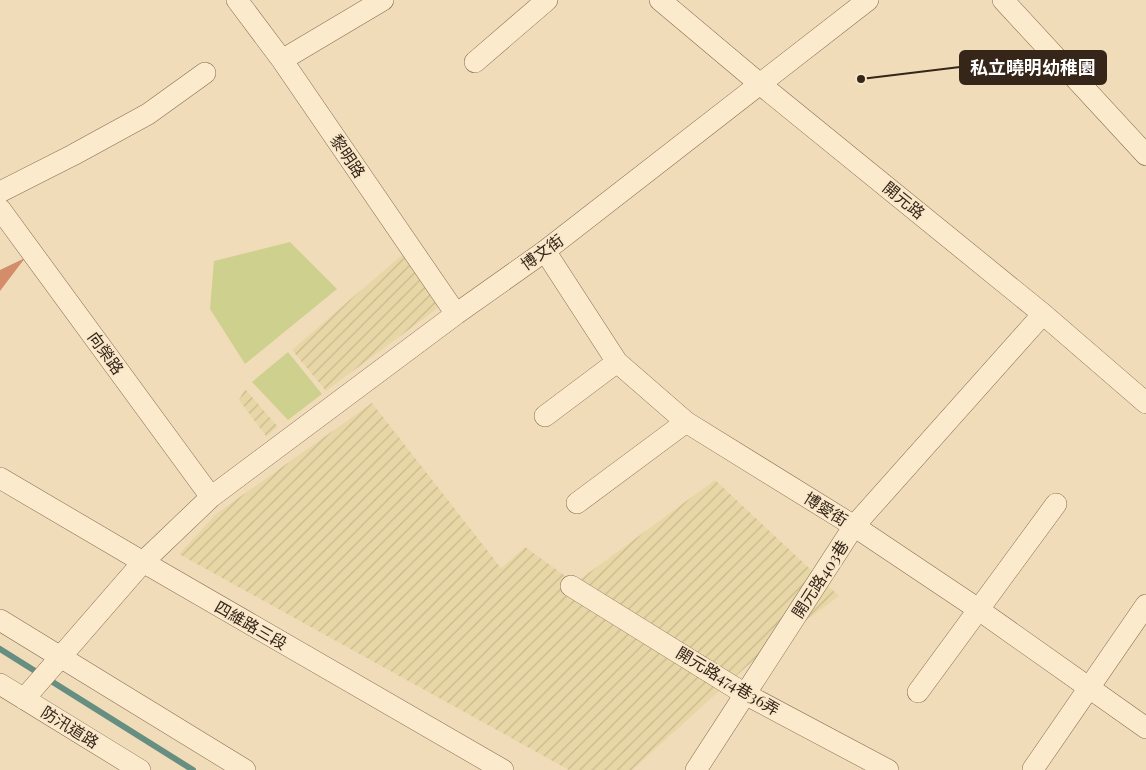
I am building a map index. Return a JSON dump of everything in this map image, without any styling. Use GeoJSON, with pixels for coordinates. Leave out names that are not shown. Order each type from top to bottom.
{"type":"FeatureCollection","features":[{"type":"Feature","properties":{"kind":"street","name":"黎明路"},"geometry":{"type":"LineString","coordinates":[[237,0],[282,60],[456,314]]}},
{"type":"Feature","properties":{"kind":"street"},"geometry":{"type":"LineString","coordinates":[[282,60],[383,0]]}},
{"type":"Feature","properties":{"kind":"street"},"geometry":{"type":"LineString","coordinates":[[475,62],[547,0]]}},
{"type":"Feature","properties":{"kind":"street","name":"開元路"},"geometry":{"type":"LineString","coordinates":[[660,0],[760,84],[1043,314],[1146,403]]}},
{"type":"Feature","properties":{"kind":"street","name":"博文街"},"geometry":{"type":"LineString","coordinates":[[24,699],[143,562],[211,497],[456,314],[545,251],[868,0]]}},
{"type":"Feature","properties":{"kind":"street"},"geometry":{"type":"LineString","coordinates":[[1003,0],[1146,155]]}},
{"type":"Feature","properties":{"kind":"street"},"geometry":{"type":"LineString","coordinates":[[0,192],[148,114],[205,73]]}},
{"type":"Feature","properties":{"kind":"street","name":"向榮路"},"geometry":{"type":"LineString","coordinates":[[0,209],[211,497]]}},
{"type":"Feature","properties":{"kind":"street","name":"博愛街"},"geometry":{"type":"LineString","coordinates":[[545,251],[617,362],[686,422],[854,526],[978,609],[1146,728]]}},
{"type":"Feature","properties":{"kind":"street","name":"開元路403巷"},"geometry":{"type":"LineString","coordinates":[[696,770],[854,526],[1043,314]]}},
{"type":"Feature","properties":{"kind":"street"},"geometry":{"type":"LineString","coordinates":[[545,416],[617,362]]}},
{"type":"Feature","properties":{"kind":"street"},"geometry":{"type":"LineString","coordinates":[[577,503],[686,422]]}},
{"type":"Feature","properties":{"kind":"street","name":"四維路三段"},"geometry":{"type":"LineString","coordinates":[[0,478],[503,770]]}},
{"type":"Feature","properties":{"kind":"street"},"geometry":{"type":"LineString","coordinates":[[918,692],[1056,504]]}},
{"type":"Feature","properties":{"kind":"street","name":"開元路474巷36弄"},"geometry":{"type":"LineString","coordinates":[[571,586],[745,694],[888,770]]}},
{"type":"Feature","properties":{"kind":"street"},"geometry":{"type":"LineString","coordinates":[[1033,769],[1146,605]]}},
{"type":"Feature","properties":{"kind":"street"},"geometry":{"type":"LineString","coordinates":[[0,620],[245,770]]}},
{"type":"Feature","properties":{"kind":"street","name":"防汛道路"},"geometry":{"type":"LineString","coordinates":[[0,684],[140,770]]}},
{"type":"Feature","properties":{"kind":"shaded area"},"geometry":{"type":"Polygon","coordinates":[[[403,254],[442,305],[326,391],[292,350],[403,254]]]}},
{"type":"Feature","properties":{"kind":"shaded area"},"geometry":{"type":"Polygon","coordinates":[[[245,389],[278,427],[266,436],[239,400],[245,389]]]}},
{"type":"Feature","properties":{"kind":"shaded area"},"geometry":{"type":"Polygon","coordinates":[[[372,403],[501,568],[525,547],[575,583],[715,480],[839,596],[756,658],[632,770],[569,770],[179,554],[216,514],[372,403]]]}},
{"type":"Feature","properties":{"kind":"green space"},"geometry":{"type":"Polygon","coordinates":[[[290,242],[337,289],[245,364],[210,309],[214,261],[290,242]]]}},
{"type":"Feature","properties":{"kind":"green space"},"geometry":{"type":"Polygon","coordinates":[[[288,352],[322,394],[288,420],[252,382],[288,352]]]}},
{"type":"Feature","properties":{"kind":"building"},"geometry":{"type":"Polygon","coordinates":[[[25,258],[0,291],[0,270],[25,258]]]}},
{"type":"Feature","properties":{"kind":"waterway"},"geometry":{"type":"LineString","coordinates":[[0,649],[193,770]]}},
{"type":"Feature","properties":{"kind":"place","name":"私立曉明幼稚園"},"geometry":{"type":"Point","coordinates":[861,79]}}]}
